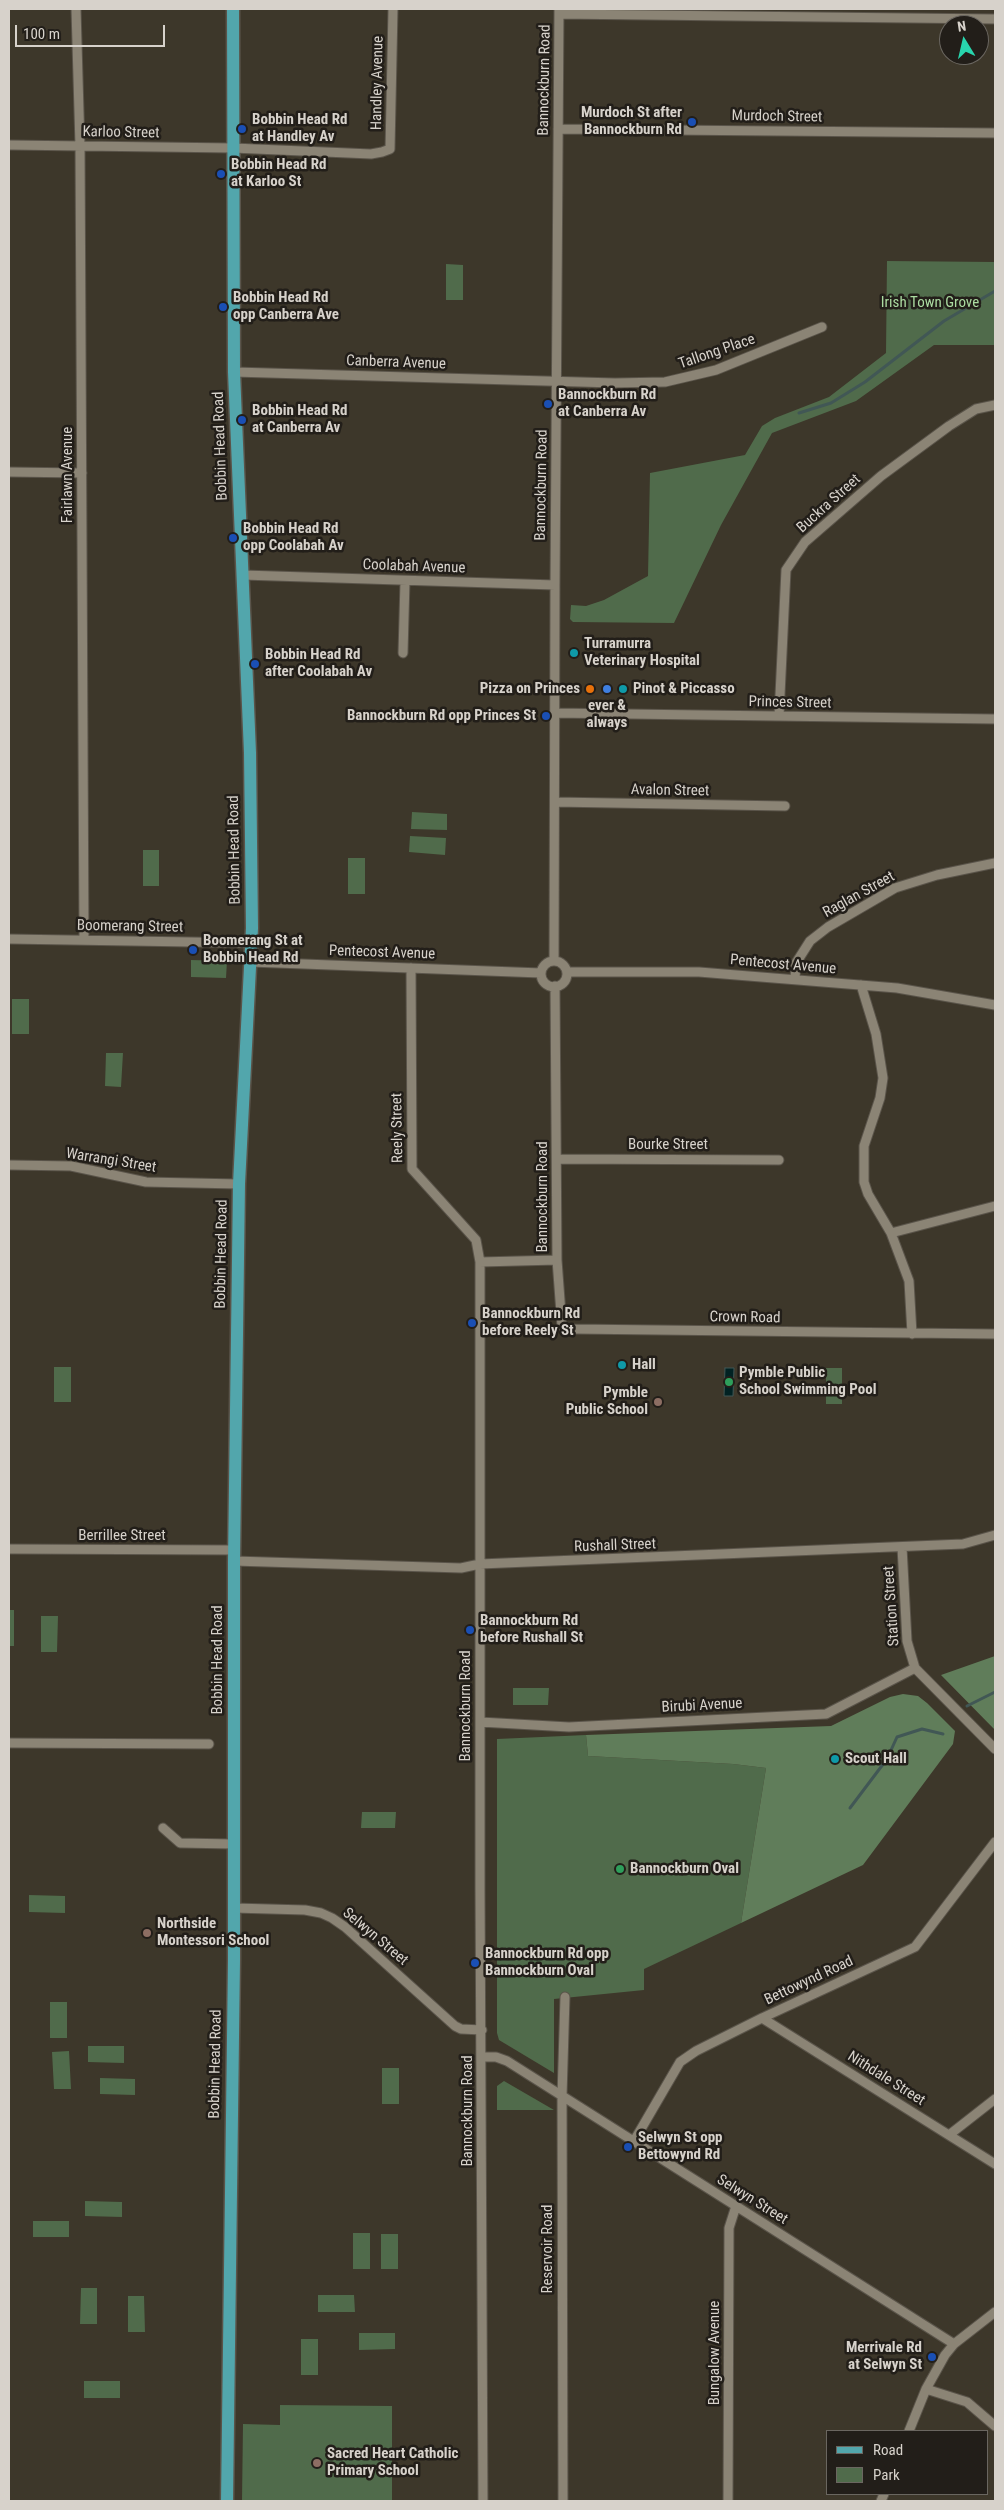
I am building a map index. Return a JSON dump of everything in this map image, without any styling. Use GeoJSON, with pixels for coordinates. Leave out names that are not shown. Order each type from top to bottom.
{"type":"FeatureCollection","features":[{"type":"Feature","properties":{"kind":"main road","name":"Bobbin Head Road"},"geometry":{"type":"LineString","coordinates":[[227,2501],[234,1908],[234,1555],[239,1184],[252,943],[250,753],[234,372],[233,9]]}},
{"type":"Feature","properties":{"kind":"street","name":"Fairlawn Avenue"},"geometry":{"type":"LineString","coordinates":[[76,9],[80,146],[84,940]]}},
{"type":"Feature","properties":{"kind":"street","name":"Handley Avenue"},"geometry":{"type":"LineString","coordinates":[[233,148],[371,154],[390,149],[393,9]]}},
{"type":"Feature","properties":{"kind":"street"},"geometry":{"type":"LineString","coordinates":[[560,11],[741,12],[995,19]]}},
{"type":"Feature","properties":{"kind":"street","name":"Bannockburn Road"},"geometry":{"type":"LineString","coordinates":[[554,961],[554,585],[560,11]]}},
{"type":"Feature","properties":{"kind":"street","name":"Murdoch Street"},"geometry":{"type":"LineString","coordinates":[[558,129],[995,133]]}},
{"type":"Feature","properties":{"kind":"street","name":"Karloo Street"},"geometry":{"type":"LineString","coordinates":[[9,145],[233,148]]}},
{"type":"Feature","properties":{"kind":"street","name":"Tallong Place"},"geometry":{"type":"LineString","coordinates":[[557,381],[657,382],[691,378],[716,370],[822,327]]}},
{"type":"Feature","properties":{"kind":"street","name":"Canberra Avenue"},"geometry":{"type":"LineString","coordinates":[[234,372],[557,381]]}},
{"type":"Feature","properties":{"kind":"street","name":"Buckra Street"},"geometry":{"type":"LineString","coordinates":[[779,716],[786,570],[805,542],[881,476],[934,437],[976,409],[995,405]]}},
{"type":"Feature","properties":{"kind":"street"},"geometry":{"type":"LineString","coordinates":[[9,472],[82,473]]}},
{"type":"Feature","properties":{"kind":"street","name":"Coolabah Avenue"},"geometry":{"type":"LineString","coordinates":[[243,575],[554,585]]}},
{"type":"Feature","properties":{"kind":"street"},"geometry":{"type":"LineString","coordinates":[[402,653],[405,581]]}},
{"type":"Feature","properties":{"kind":"street","name":"Princes Street"},"geometry":{"type":"LineString","coordinates":[[555,713],[995,719]]}},
{"type":"Feature","properties":{"kind":"street","name":"Avalon Street"},"geometry":{"type":"LineString","coordinates":[[555,802],[785,806]]}},
{"type":"Feature","properties":{"kind":"street","name":"Raglan Street"},"geometry":{"type":"LineString","coordinates":[[795,979],[796,963],[810,941],[828,928],[896,888],[937,875],[995,863]]}},
{"type":"Feature","properties":{"kind":"street","name":"Boomerang Street"},"geometry":{"type":"LineString","coordinates":[[9,939],[252,943]]}},
{"type":"Feature","properties":{"kind":"street"},"geometry":{"type":"LineString","coordinates":[[554,961],[563,964],[567,972],[565,981],[556,986],[544,982],[542,973],[546,964],[554,961]]}},
{"type":"Feature","properties":{"kind":"street","name":"Pentecost Avenue"},"geometry":{"type":"LineString","coordinates":[[251,962],[542,973]]}},
{"type":"Feature","properties":{"kind":"street","name":"Reely Street"},"geometry":{"type":"LineString","coordinates":[[411,968],[412,1170],[476,1240],[480,1262]]}},
{"type":"Feature","properties":{"kind":"street","name":"Pentecost Avenue"},"geometry":{"type":"LineString","coordinates":[[567,972],[700,972],[795,979],[897,988],[995,1005]]}},
{"type":"Feature","properties":{"kind":"street"},"geometry":{"type":"LineString","coordinates":[[861,985],[876,1034],[883,1078],[880,1098],[864,1146],[864,1182],[868,1194],[892,1233],[909,1282],[912,1334]]}},
{"type":"Feature","properties":{"kind":"street","name":"Bannockburn Road"},"geometry":{"type":"LineString","coordinates":[[483,2501],[480,1262],[557,1260],[556,986]]}},
{"type":"Feature","properties":{"kind":"street","name":"Bourke Street"},"geometry":{"type":"LineString","coordinates":[[557,1159],[779,1160]]}},
{"type":"Feature","properties":{"kind":"street","name":"Warrangi Street"},"geometry":{"type":"LineString","coordinates":[[9,1165],[71,1166],[146,1182],[239,1184]]}},
{"type":"Feature","properties":{"kind":"street"},"geometry":{"type":"LineString","coordinates":[[892,1233],[995,1206]]}},
{"type":"Feature","properties":{"kind":"street","name":"Crown Road"},"geometry":{"type":"LineString","coordinates":[[557,1260],[562,1327],[574,1329],[995,1334]]}},
{"type":"Feature","properties":{"kind":"street","name":"Rushall Street"},"geometry":{"type":"LineString","coordinates":[[234,1555],[461,1568],[480,1564],[963,1544],[995,1535]]}},
{"type":"Feature","properties":{"kind":"street","name":"Station Street"},"geometry":{"type":"LineString","coordinates":[[902,1547],[907,1641],[915,1668],[995,1750]]}},
{"type":"Feature","properties":{"kind":"street","name":"Berrillee Street"},"geometry":{"type":"LineString","coordinates":[[9,1549],[234,1555]]}},
{"type":"Feature","properties":{"kind":"street","name":"Birubi Avenue"},"geometry":{"type":"LineString","coordinates":[[480,1722],[569,1727],[826,1714],[915,1668]]}},
{"type":"Feature","properties":{"kind":"street"},"geometry":{"type":"LineString","coordinates":[[9,1743],[209,1744]]}},
{"type":"Feature","properties":{"kind":"street"},"geometry":{"type":"LineString","coordinates":[[163,1828],[180,1842],[233,1844]]}},
{"type":"Feature","properties":{"kind":"street","name":"Bettowynd Road"},"geometry":{"type":"LineString","coordinates":[[634,2141],[680,2062],[696,2051],[762,2018],[915,1947],[995,1842]]}},
{"type":"Feature","properties":{"kind":"street","name":"Selwyn Street"},"geometry":{"type":"LineString","coordinates":[[234,1908],[305,1910],[321,1913],[332,1918],[345,1927],[455,2026],[461,2029],[482,2030]]}},
{"type":"Feature","properties":{"kind":"street","name":"Reservoir Road"},"geometry":{"type":"LineString","coordinates":[[562,2501],[562,2096],[565,1997]]}},
{"type":"Feature","properties":{"kind":"street","name":"Nithdale Street"},"geometry":{"type":"LineString","coordinates":[[762,2018],[995,2164]]}},
{"type":"Feature","properties":{"kind":"street","name":"Selwyn Street"},"geometry":{"type":"LineString","coordinates":[[482,2057],[496,2057],[507,2061],[954,2344]]}},
{"type":"Feature","properties":{"kind":"street"},"geometry":{"type":"LineString","coordinates":[[949,2135],[995,2099]]}},
{"type":"Feature","properties":{"kind":"street","name":"Bungalow Avenue"},"geometry":{"type":"LineString","coordinates":[[728,2501],[729,2228],[736,2206]]}},
{"type":"Feature","properties":{"kind":"street"},"geometry":{"type":"LineString","coordinates":[[909,2430],[937,2366],[954,2344],[995,2312]]}},
{"type":"Feature","properties":{"kind":"street"},"geometry":{"type":"LineString","coordinates":[[926,2389],[967,2402],[995,2426]]}},
{"type":"Feature","properties":{"kind":"green space","name":"Irish Town Grove"},"geometry":{"type":"Polygon","coordinates":[[[887,261],[995,262],[995,345],[934,345],[856,401],[772,433],[721,525],[674,623],[573,622],[570,619],[571,605],[586,606],[604,600],[648,576],[650,473],[745,455],[762,426],[775,418],[829,397],[886,353],[887,261]]]}},
{"type":"Feature","properties":{"kind":"green space"},"geometry":{"type":"Polygon","coordinates":[[[446,264],[463,265],[463,300],[446,300],[446,264]]]}},
{"type":"Feature","properties":{"kind":"green space"},"geometry":{"type":"Polygon","coordinates":[[[412,812],[447,814],[447,830],[411,829],[412,812]]]}},
{"type":"Feature","properties":{"kind":"green space"},"geometry":{"type":"Polygon","coordinates":[[[410,836],[446,838],[445,855],[409,852],[410,836]]]}},
{"type":"Feature","properties":{"kind":"green space"},"geometry":{"type":"Polygon","coordinates":[[[143,850],[159,850],[159,886],[143,886],[143,850]]]}},
{"type":"Feature","properties":{"kind":"green space"},"geometry":{"type":"Polygon","coordinates":[[[348,858],[365,858],[365,894],[348,894],[348,858]]]}},
{"type":"Feature","properties":{"kind":"green space"},"geometry":{"type":"Polygon","coordinates":[[[191,960],[227,961],[226,978],[191,977],[191,960]]]}},
{"type":"Feature","properties":{"kind":"green space"},"geometry":{"type":"Polygon","coordinates":[[[12,999],[29,999],[29,1034],[12,1034],[12,999]]]}},
{"type":"Feature","properties":{"kind":"green space"},"geometry":{"type":"Polygon","coordinates":[[[106,1053],[123,1053],[121,1087],[105,1086],[106,1053]]]}},
{"type":"Feature","properties":{"kind":"green space"},"geometry":{"type":"Polygon","coordinates":[[[54,1367],[71,1367],[71,1402],[54,1402],[54,1367]]]}},
{"type":"Feature","properties":{"kind":"green space"},"geometry":{"type":"Polygon","coordinates":[[[826,1368],[842,1368],[842,1404],[826,1404],[826,1368]]]}},
{"type":"Feature","properties":{"kind":"green space"},"geometry":{"type":"Polygon","coordinates":[[[9,1610],[14,1610],[14,1646],[9,1646],[9,1610]]]}},
{"type":"Feature","properties":{"kind":"green space"},"geometry":{"type":"Polygon","coordinates":[[[41,1616],[58,1616],[57,1652],[41,1652],[41,1616]]]}},
{"type":"Feature","properties":{"kind":"green space"},"geometry":{"type":"Polygon","coordinates":[[[995,1656],[995,1730],[941,1675],[995,1656]]]}},
{"type":"Feature","properties":{"kind":"green space"},"geometry":{"type":"Polygon","coordinates":[[[513,1688],[549,1688],[548,1705],[513,1705],[513,1688]]]}},
{"type":"Feature","properties":{"kind":"green space"},"geometry":{"type":"Polygon","coordinates":[[[903,1694],[918,1696],[955,1731],[953,1744],[863,1865],[741,1923],[766,1768],[733,1764],[588,1756],[586,1735],[831,1726],[890,1697],[903,1694]]]}},
{"type":"Feature","properties":{"kind":"green space","name":"Bannockburn Oval"},"geometry":{"type":"Polygon","coordinates":[[[586,1735],[588,1756],[733,1764],[766,1768],[741,1923],[644,1969],[644,1990],[554,1999],[554,2073],[499,2040],[497,2033],[497,1739],[586,1735]]]}},
{"type":"Feature","properties":{"kind":"green space"},"geometry":{"type":"Polygon","coordinates":[[[362,1812],[396,1812],[395,1828],[361,1828],[362,1812]]]}},
{"type":"Feature","properties":{"kind":"green space"},"geometry":{"type":"Polygon","coordinates":[[[29,1895],[65,1896],[65,1913],[29,1912],[29,1895]]]}},
{"type":"Feature","properties":{"kind":"green space"},"geometry":{"type":"Polygon","coordinates":[[[50,2002],[67,2002],[67,2038],[50,2038],[50,2002]]]}},
{"type":"Feature","properties":{"kind":"green space"},"geometry":{"type":"Polygon","coordinates":[[[88,2046],[124,2046],[124,2063],[88,2062],[88,2046]]]}},
{"type":"Feature","properties":{"kind":"green space"},"geometry":{"type":"Polygon","coordinates":[[[69,2051],[71,2089],[54,2089],[52,2052],[69,2051]]]}},
{"type":"Feature","properties":{"kind":"green space"},"geometry":{"type":"Polygon","coordinates":[[[382,2068],[399,2068],[399,2104],[382,2104],[382,2068]]]}},
{"type":"Feature","properties":{"kind":"green space"},"geometry":{"type":"Polygon","coordinates":[[[100,2078],[135,2079],[135,2095],[100,2094],[100,2078]]]}},
{"type":"Feature","properties":{"kind":"green space"},"geometry":{"type":"Polygon","coordinates":[[[504,2081],[554,2110],[497,2110],[497,2086],[504,2081]]]}},
{"type":"Feature","properties":{"kind":"green space"},"geometry":{"type":"Polygon","coordinates":[[[85,2201],[122,2202],[122,2217],[85,2216],[85,2201]]]}},
{"type":"Feature","properties":{"kind":"green space"},"geometry":{"type":"Polygon","coordinates":[[[33,2221],[69,2221],[69,2237],[33,2237],[33,2221]]]}},
{"type":"Feature","properties":{"kind":"green space"},"geometry":{"type":"Polygon","coordinates":[[[353,2233],[370,2233],[370,2269],[353,2269],[353,2233]]]}},
{"type":"Feature","properties":{"kind":"green space"},"geometry":{"type":"Polygon","coordinates":[[[381,2234],[398,2234],[398,2269],[381,2269],[381,2234]]]}},
{"type":"Feature","properties":{"kind":"green space"},"geometry":{"type":"Polygon","coordinates":[[[81,2288],[97,2288],[97,2324],[80,2324],[81,2288]]]}},
{"type":"Feature","properties":{"kind":"green space"},"geometry":{"type":"Polygon","coordinates":[[[318,2295],[354,2295],[355,2312],[318,2312],[318,2295]]]}},
{"type":"Feature","properties":{"kind":"green space"},"geometry":{"type":"Polygon","coordinates":[[[128,2296],[144,2296],[145,2332],[128,2332],[128,2296]]]}},
{"type":"Feature","properties":{"kind":"green space"},"geometry":{"type":"Polygon","coordinates":[[[359,2333],[395,2333],[395,2349],[359,2350],[359,2333]]]}},
{"type":"Feature","properties":{"kind":"green space"},"geometry":{"type":"Polygon","coordinates":[[[301,2339],[318,2339],[318,2375],[301,2375],[301,2339]]]}},
{"type":"Feature","properties":{"kind":"green space"},"geometry":{"type":"Polygon","coordinates":[[[84,2381],[120,2381],[120,2398],[84,2398],[84,2381]]]}},
{"type":"Feature","properties":{"kind":"green space","name":"Sacred Heart Catholic Primary School"},"geometry":{"type":"Polygon","coordinates":[[[280,2405],[392,2406],[392,2501],[242,2501],[243,2424],[280,2425],[280,2405]]]}},
{"type":"Feature","properties":{"kind":"water","name":"Pymble Public School Swimming Pool"},"geometry":{"type":"Polygon","coordinates":[[[725,1368],[734,1368],[733,1396],[724,1396],[725,1368]]]}},
{"type":"Feature","properties":{"kind":"waterway"},"geometry":{"type":"LineString","coordinates":[[799,413],[831,403],[865,382],[944,321],[995,291]]}},
{"type":"Feature","properties":{"kind":"waterway"},"geometry":{"type":"LineString","coordinates":[[967,1706],[995,1692]]}},
{"type":"Feature","properties":{"kind":"waterway"},"geometry":{"type":"LineString","coordinates":[[850,1808],[887,1759],[897,1737],[922,1729],[943,1734]]}},
{"type":"Feature","properties":{"kind":"place","name":"Murdoch St after Bannockburn Rd"},"geometry":{"type":"Point","coordinates":[692,122]}},
{"type":"Feature","properties":{"kind":"place","name":"Bobbin Head Rd at Handley Av"},"geometry":{"type":"Point","coordinates":[242,129]}},
{"type":"Feature","properties":{"kind":"place","name":"Bobbin Head Rd at Karloo St"},"geometry":{"type":"Point","coordinates":[221,174]}},
{"type":"Feature","properties":{"kind":"place","name":"Bobbin Head Rd opp Canberra Ave"},"geometry":{"type":"Point","coordinates":[223,307]}},
{"type":"Feature","properties":{"kind":"place","name":"Bannockburn Rd at Canberra Av"},"geometry":{"type":"Point","coordinates":[548,404]}},
{"type":"Feature","properties":{"kind":"place","name":"Bobbin Head Rd at Canberra Av"},"geometry":{"type":"Point","coordinates":[242,420]}},
{"type":"Feature","properties":{"kind":"place","name":"Bobbin Head Rd opp Coolabah Av"},"geometry":{"type":"Point","coordinates":[233,538]}},
{"type":"Feature","properties":{"kind":"place","name":"Turramurra Veterinary Hospital"},"geometry":{"type":"Point","coordinates":[574,653]}},
{"type":"Feature","properties":{"kind":"place","name":"Bobbin Head Rd after Coolabah Av"},"geometry":{"type":"Point","coordinates":[255,664]}},
{"type":"Feature","properties":{"kind":"place","name":"Pizza on Princes"},"geometry":{"type":"Point","coordinates":[590,689]}},
{"type":"Feature","properties":{"kind":"place","name":"ever & always"},"geometry":{"type":"Point","coordinates":[607,689]}},
{"type":"Feature","properties":{"kind":"place","name":"Pinot & Piccasso"},"geometry":{"type":"Point","coordinates":[623,689]}},
{"type":"Feature","properties":{"kind":"place","name":"Bannockburn Rd opp Princes St"},"geometry":{"type":"Point","coordinates":[546,716]}},
{"type":"Feature","properties":{"kind":"place","name":"Boomerang St at Bobbin Head Rd"},"geometry":{"type":"Point","coordinates":[193,950]}},
{"type":"Feature","properties":{"kind":"place","name":"Bannockburn Rd before Reely St"},"geometry":{"type":"Point","coordinates":[472,1323]}},
{"type":"Feature","properties":{"kind":"place","name":"Hall"},"geometry":{"type":"Point","coordinates":[622,1365]}},
{"type":"Feature","properties":{"kind":"place","name":"Pymble Public School Swimming Pool"},"geometry":{"type":"Point","coordinates":[729,1382]}},
{"type":"Feature","properties":{"kind":"place","name":"Pymble Public School"},"geometry":{"type":"Point","coordinates":[658,1402]}},
{"type":"Feature","properties":{"kind":"place","name":"Bannockburn Rd before Rushall St"},"geometry":{"type":"Point","coordinates":[470,1630]}},
{"type":"Feature","properties":{"kind":"place","name":"Scout Hall"},"geometry":{"type":"Point","coordinates":[835,1759]}},
{"type":"Feature","properties":{"kind":"place","name":"Bannockburn Oval"},"geometry":{"type":"Point","coordinates":[620,1869]}},
{"type":"Feature","properties":{"kind":"place","name":"Northside Montessori School"},"geometry":{"type":"Point","coordinates":[147,1933]}},
{"type":"Feature","properties":{"kind":"place","name":"Bannockburn Rd opp Bannockburn Oval"},"geometry":{"type":"Point","coordinates":[475,1963]}},
{"type":"Feature","properties":{"kind":"place","name":"Selwyn St opp Bettowynd Rd"},"geometry":{"type":"Point","coordinates":[628,2147]}},
{"type":"Feature","properties":{"kind":"place","name":"Merrivale Rd at Selwyn St"},"geometry":{"type":"Point","coordinates":[932,2357]}},
{"type":"Feature","properties":{"kind":"place","name":"Sacred Heart Catholic Primary School"},"geometry":{"type":"Point","coordinates":[317,2463]}}]}
